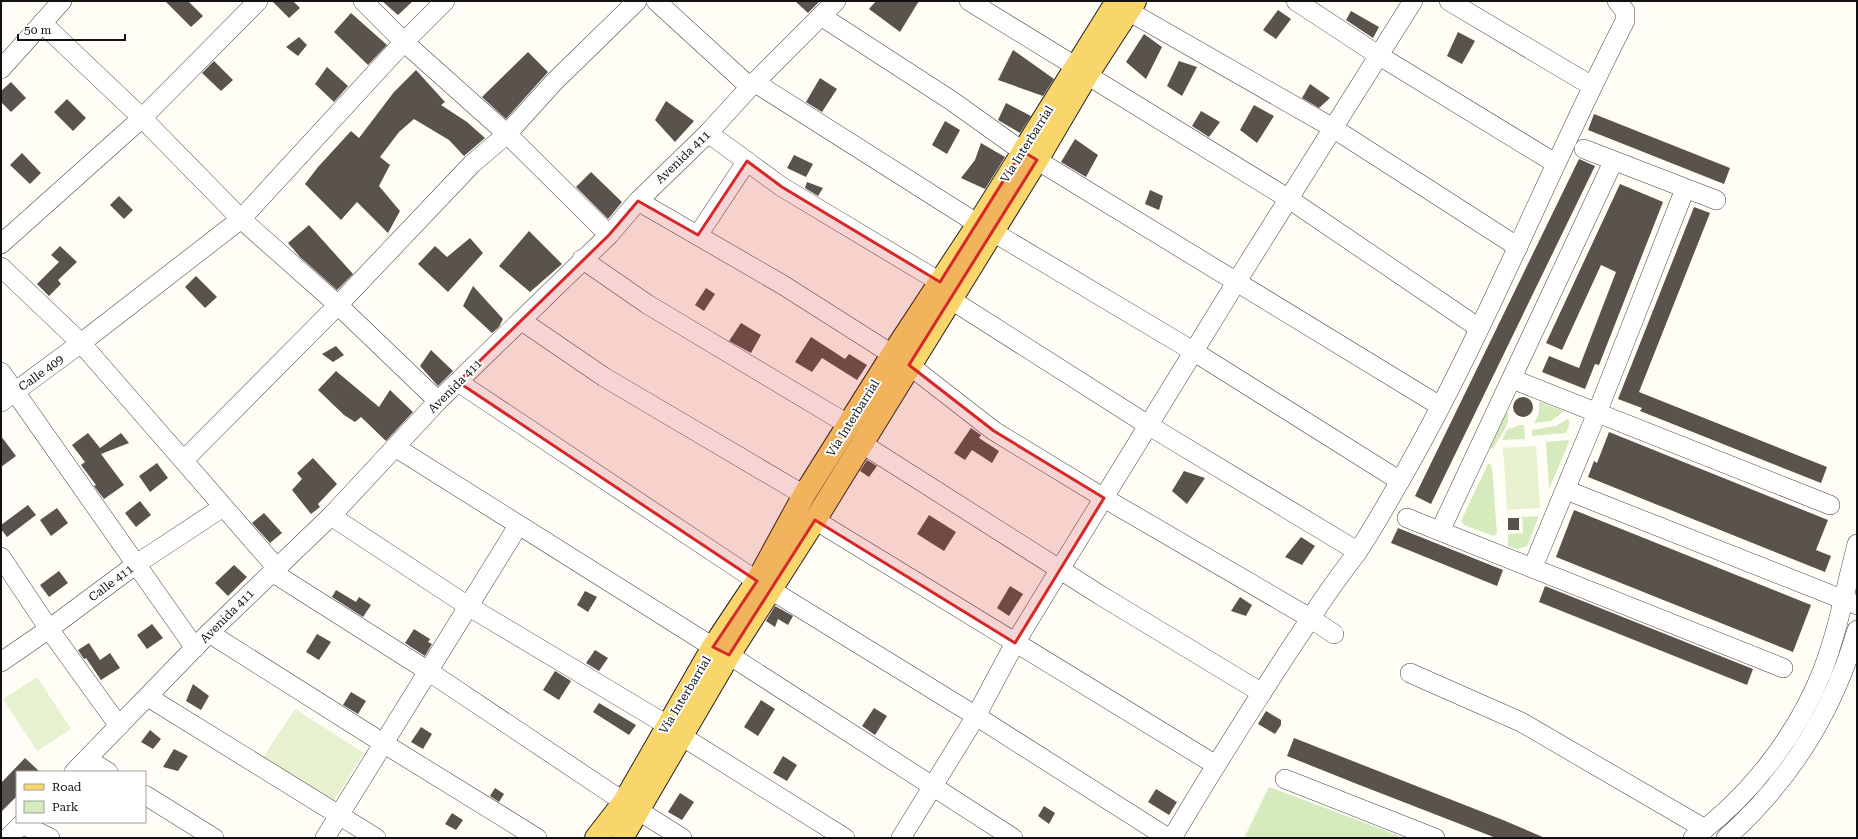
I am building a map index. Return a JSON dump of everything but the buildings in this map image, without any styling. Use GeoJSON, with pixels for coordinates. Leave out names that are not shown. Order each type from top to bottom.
{"type":"FeatureCollection","features":[{"type":"Feature","properties":{"kind":"main road","name":"Vía Interbarrial"},"geometry":{"type":"LineString","coordinates":[[622,838],[631,807],[721,651],[764,585],[815,520],[861,443],[901,360],[1030,156],[1122,3]]}},
{"type":"Feature","properties":{"kind":"main road","name":"Vía Interbarrial"},"geometry":{"type":"LineString","coordinates":[[764,585],[804,495],[849,425],[901,360]]}},
{"type":"Feature","properties":{"kind":"main road","name":"Vía Interbarrial"},"geometry":{"type":"LineString","coordinates":[[596,838],[631,807]]}},
{"type":"Feature","properties":{"kind":"street"},"geometry":{"type":"LineString","coordinates":[[1,69],[62,1]]}},
{"type":"Feature","properties":{"kind":"street"},"geometry":{"type":"LineString","coordinates":[[1,244],[142,118],[258,1]]}},
{"type":"Feature","properties":{"kind":"street"},"geometry":{"type":"LineString","coordinates":[[364,1],[404,42],[507,134],[609,235]]}},
{"type":"Feature","properties":{"kind":"street","name":"Calle 409"},"geometry":{"type":"LineString","coordinates":[[8,397],[82,343],[241,219],[404,42],[445,1]]}},
{"type":"Feature","properties":{"kind":"street"},"geometry":{"type":"LineString","coordinates":[[184,460],[338,305],[472,164],[507,134],[554,82],[637,1]]}},
{"type":"Feature","properties":{"kind":"street"},"geometry":{"type":"LineString","coordinates":[[656,1],[752,85],[985,228],[1193,351],[1400,481]]}},
{"type":"Feature","properties":{"kind":"street","name":"Avenida 411"},"geometry":{"type":"LineString","coordinates":[[75,771],[209,633],[331,516],[438,401],[522,321],[582,259],[609,235],[638,201],[708,133],[752,85],[836,1]]}},
{"type":"Feature","properties":{"kind":"street"},"geometry":{"type":"LineString","coordinates":[[969,1],[1289,199],[1479,328]]}},
{"type":"Feature","properties":{"kind":"street"},"geometry":{"type":"LineString","coordinates":[[1296,1],[1378,55],[1555,163]]}},
{"type":"Feature","properties":{"kind":"street"},"geometry":{"type":"LineString","coordinates":[[901,838],[932,785],[976,716],[1015,643],[1193,351],[1413,1]]}},
{"type":"Feature","properties":{"kind":"street"},"geometry":{"type":"LineString","coordinates":[[1449,1],[1592,86]]}},
{"type":"Feature","properties":{"kind":"street"},"geometry":{"type":"LineString","coordinates":[[1172,838],[1216,765],[1310,618],[1357,551],[1400,481],[1440,406],[1518,247],[1555,163],[1592,86],[1625,21],[1625,11],[1621,3],[1618,1]]}},
{"type":"Feature","properties":{"kind":"street"},"geometry":{"type":"LineString","coordinates":[[1122,3],[1333,128],[1518,247]]}},
{"type":"Feature","properties":{"kind":"street"},"geometry":{"type":"LineString","coordinates":[[821,16],[952,101],[1030,156],[1237,280],[1440,406]]}},
{"type":"Feature","properties":{"kind":"street"},"geometry":{"type":"LineString","coordinates":[[42,23],[142,118],[241,219],[338,305],[438,401]]}},
{"type":"Feature","properties":{"kind":"street"},"geometry":{"type":"LineString","coordinates":[[708,133],[782,187],[945,290],[1148,425],[1357,551]]}},
{"type":"Feature","properties":{"kind":"street"},"geometry":{"type":"LineString","coordinates":[[1584,149],[1613,162],[1716,200]]}},
{"type":"Feature","properties":{"kind":"street"},"geometry":{"type":"LineString","coordinates":[[698,235],[747,161]]}},
{"type":"Feature","properties":{"kind":"street"},"geometry":{"type":"LineString","coordinates":[[1440,531],[1613,162]]}},
{"type":"Feature","properties":{"kind":"street"},"geometry":{"type":"LineString","coordinates":[[1533,567],[1597,413],[1685,189]]}},
{"type":"Feature","properties":{"kind":"street"},"geometry":{"type":"LineString","coordinates":[[638,201],[784,285],[901,360],[994,431],[1104,498],[1310,618],[1334,634]]}},
{"type":"Feature","properties":{"kind":"street"},"geometry":{"type":"LineString","coordinates":[[582,259],[647,304],[849,425]]}},
{"type":"Feature","properties":{"kind":"street"},"geometry":{"type":"LineString","coordinates":[[1,267],[82,343],[184,460],[274,570],[631,807],[682,838]]}},
{"type":"Feature","properties":{"kind":"street"},"geometry":{"type":"LineString","coordinates":[[522,321],[604,377],[804,495]]}},
{"type":"Feature","properties":{"kind":"street"},"geometry":{"type":"LineString","coordinates":[[1,372],[8,397],[135,565],[195,648]]}},
{"type":"Feature","properties":{"kind":"street"},"geometry":{"type":"LineString","coordinates":[[1512,379],[1830,505]]}},
{"type":"Feature","properties":{"kind":"street"},"geometry":{"type":"LineString","coordinates":[[458,382],[764,585],[976,716],[1168,838]]}},
{"type":"Feature","properties":{"kind":"street"},"geometry":{"type":"LineString","coordinates":[[861,443],[1060,569],[1262,693]]}},
{"type":"Feature","properties":{"kind":"street"},"geometry":{"type":"LineString","coordinates":[[396,447],[518,526],[721,651],[1013,838]]}},
{"type":"Feature","properties":{"kind":"street"},"geometry":{"type":"LineString","coordinates":[[1566,490],[1850,602]]}},
{"type":"Feature","properties":{"kind":"street","name":"Calle 411"},"geometry":{"type":"LineString","coordinates":[[1,662],[49,629],[135,565],[223,507]]}},
{"type":"Feature","properties":{"kind":"street"},"geometry":{"type":"LineString","coordinates":[[331,516],[468,606],[675,731],[845,838]]}},
{"type":"Feature","properties":{"kind":"street"},"geometry":{"type":"LineString","coordinates":[[1407,518],[1783,668]]}},
{"type":"Feature","properties":{"kind":"street"},"geometry":{"type":"LineString","coordinates":[[815,520],[1216,765]]}},
{"type":"Feature","properties":{"kind":"street"},"geometry":{"type":"LineString","coordinates":[[325,838],[518,526]]}},
{"type":"Feature","properties":{"kind":"street"},"geometry":{"type":"LineString","coordinates":[[1410,673],[1521,722],[1699,834],[1750,786],[1765,769],[1792,730],[1811,696],[1850,602],[1857,544]]}},
{"type":"Feature","properties":{"kind":"street"},"geometry":{"type":"LineString","coordinates":[[1,557],[49,629],[120,726]]}},
{"type":"Feature","properties":{"kind":"street"},"geometry":{"type":"LineString","coordinates":[[1726,838],[1746,820],[1766,798],[1808,743],[1832,699],[1857,630]]}},
{"type":"Feature","properties":{"kind":"street"},"geometry":{"type":"LineString","coordinates":[[209,633],[383,743],[538,838]]}},
{"type":"Feature","properties":{"kind":"street"},"geometry":{"type":"LineString","coordinates":[[148,697],[376,838]]}},
{"type":"Feature","properties":{"kind":"street"},"geometry":{"type":"LineString","coordinates":[[87,758],[106,771]]}},
{"type":"Feature","properties":{"kind":"street"},"geometry":{"type":"LineString","coordinates":[[1285,779],[1435,838]]}},
{"type":"Feature","properties":{"kind":"street"},"geometry":{"type":"LineString","coordinates":[[146,796],[214,838]]}},
{"type":"Feature","properties":{"kind":"street"},"geometry":{"type":"LineString","coordinates":[[8,838],[23,823],[50,838]]}},
{"type":"Feature","properties":{"kind":"highlighted area"},"geometry":{"type":"Polygon","coordinates":[[[1022,151],[1037,160],[909,365],[994,431],[1104,498],[1015,643],[815,520],[729,655],[713,647],[757,581],[458,382],[609,235],[638,201],[698,235],[747,161],[782,187],[940,282],[1022,151]]]}},
{"type":"Feature","properties":{"kind":"green space"},"geometry":{"type":"Polygon","coordinates":[[[1539,402],[1564,411],[1551,421],[1534,423],[1539,413],[1539,402]]]}},
{"type":"Feature","properties":{"kind":"green space"},"geometry":{"type":"Polygon","coordinates":[[[1507,411],[1507,425],[1493,449],[1489,448],[1507,411]]]}},
{"type":"Feature","properties":{"kind":"green space"},"geometry":{"type":"Polygon","coordinates":[[[1567,419],[1570,422],[1566,433],[1532,436],[1532,430],[1556,426],[1567,419]]]}},
{"type":"Feature","properties":{"kind":"green space"},"geometry":{"type":"Polygon","coordinates":[[[1519,425],[1524,425],[1525,439],[1502,440],[1507,430],[1519,425]]]}},
{"type":"Feature","properties":{"kind":"green space"},"geometry":{"type":"Polygon","coordinates":[[[1568,440],[1569,442],[1549,489],[1546,442],[1568,440]]]}},
{"type":"Feature","properties":{"kind":"green space"},"geometry":{"type":"Polygon","coordinates":[[[1536,446],[1540,508],[1507,510],[1503,448],[1536,446]]]}},
{"type":"Feature","properties":{"kind":"green space"},"geometry":{"type":"Polygon","coordinates":[[[1488,464],[1490,464],[1492,468],[1497,533],[1494,536],[1464,525],[1461,521],[1488,464]]]}},
{"type":"Feature","properties":{"kind":"green space"},"geometry":{"type":"Polygon","coordinates":[[[1539,516],[1527,546],[1517,549],[1508,546],[1508,534],[1523,533],[1522,517],[1539,516]]]}},
{"type":"Feature","properties":{"kind":"green space"},"geometry":{"type":"Polygon","coordinates":[[[37,677],[71,729],[37,751],[3,699],[37,677]]]}},
{"type":"Feature","properties":{"kind":"green space"},"geometry":{"type":"Polygon","coordinates":[[[295,709],[364,753],[333,802],[263,757],[295,709]]]}},
{"type":"Feature","properties":{"kind":"green space"},"geometry":{"type":"Polygon","coordinates":[[[1269,787],[1395,834],[1401,838],[1244,838],[1269,787]]]}}]}
